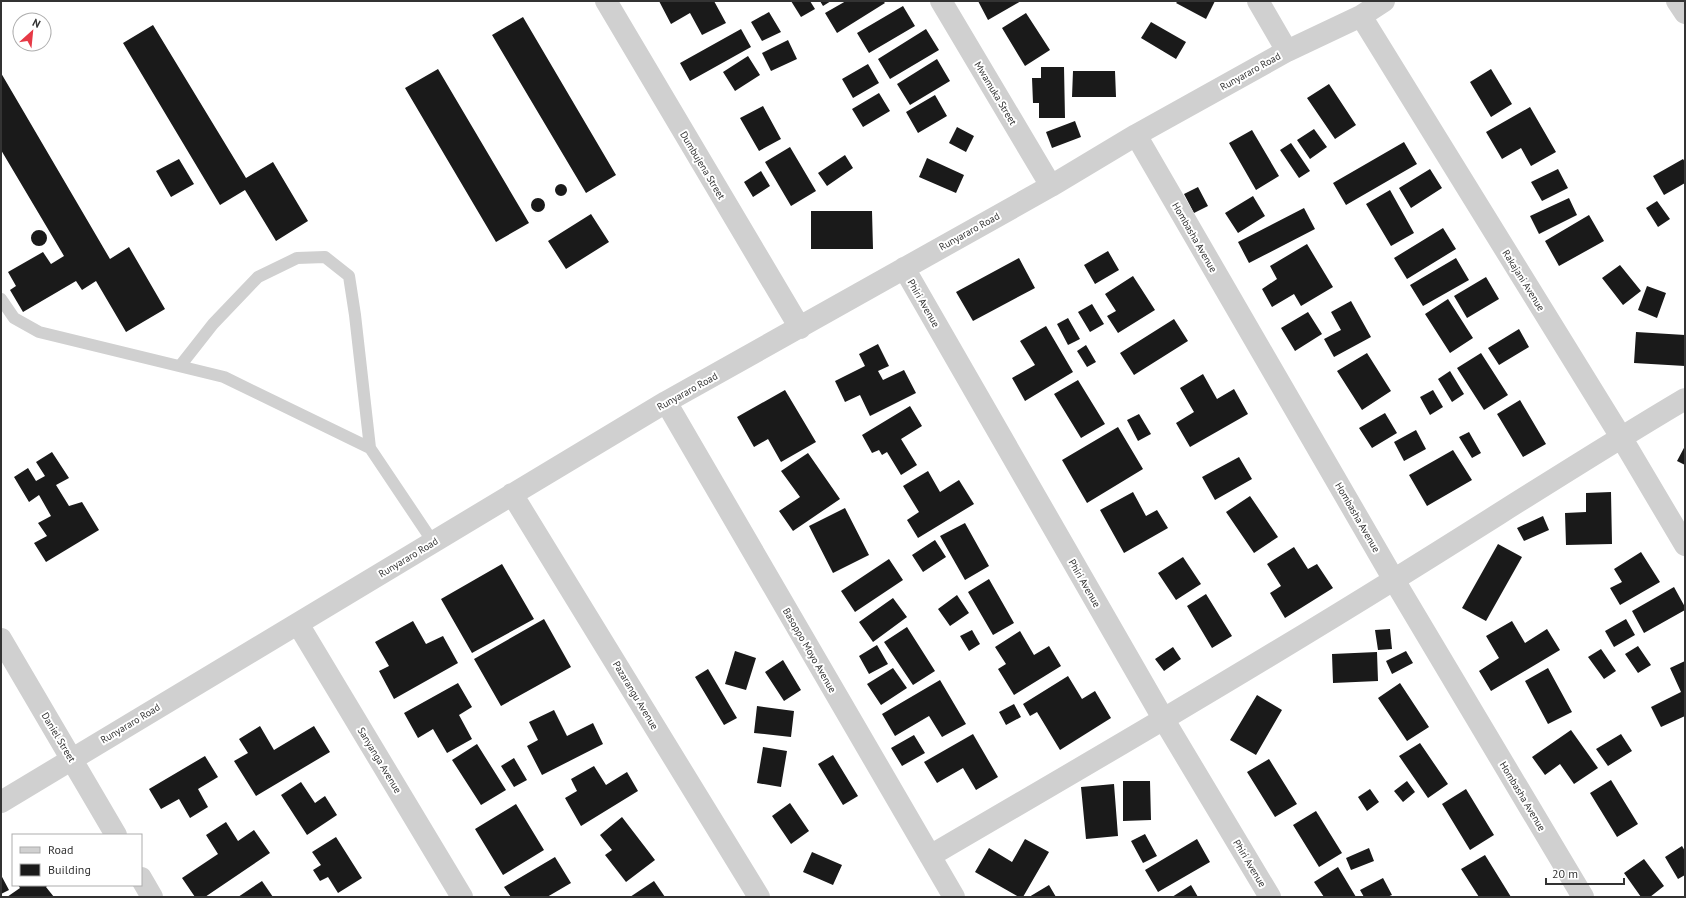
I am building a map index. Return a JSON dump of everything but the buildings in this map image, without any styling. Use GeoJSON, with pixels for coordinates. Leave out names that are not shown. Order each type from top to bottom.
{"type":"FeatureCollection","features":[{"type":"Feature","properties":{"kind":"street","name":"Dumbujena Street"},"geometry":{"type":"LineString","coordinates":[[606,1],[800,328]]}},
{"type":"Feature","properties":{"kind":"street","name":"Mwamuka Street"},"geometry":{"type":"LineString","coordinates":[[942,1],[1050,186]]}},
{"type":"Feature","properties":{"kind":"street"},"geometry":{"type":"LineString","coordinates":[[1258,1],[1287,51]]}},
{"type":"Feature","properties":{"kind":"street","name":"Runyararo Road"},"geometry":{"type":"LineString","coordinates":[[1,802],[666,402],[1050,186],[1136,135],[1287,51],[1361,16],[1384,1]]}},
{"type":"Feature","properties":{"kind":"street"},"geometry":{"type":"LineString","coordinates":[[1677,1],[1685,13]]}},
{"type":"Feature","properties":{"kind":"street","name":"Rakajani Avenue"},"geometry":{"type":"LineString","coordinates":[[1361,16],[1621,437],[1685,545]]}},
{"type":"Feature","properties":{"kind":"street","name":"Hombasha Avenue"},"geometry":{"type":"LineString","coordinates":[[1136,135],[1394,580],[1583,897]]}},
{"type":"Feature","properties":{"kind":"street","name":"Phiri Avenue"},"geometry":{"type":"LineString","coordinates":[[904,268],[1164,720],[1270,897]]}},
{"type":"Feature","properties":{"kind":"street"},"geometry":{"type":"LineString","coordinates":[[930,856],[1164,720],[1394,580],[1621,437],[1685,399]]}},
{"type":"Feature","properties":{"kind":"street","name":"Basoppo Moyo Avenue"},"geometry":{"type":"LineString","coordinates":[[666,402],[954,897]]}},
{"type":"Feature","properties":{"kind":"street","name":"Pazarangu Avenue"},"geometry":{"type":"LineString","coordinates":[[512,494],[759,897]]}},
{"type":"Feature","properties":{"kind":"street","name":"Sanyanga Avenue"},"geometry":{"type":"LineString","coordinates":[[298,624],[462,897]]}},
{"type":"Feature","properties":{"kind":"street","name":"Daniel Street"},"geometry":{"type":"LineString","coordinates":[[1,639],[115,834]]}},
{"type":"Feature","properties":{"kind":"street"},"geometry":{"type":"LineString","coordinates":[[142,880],[152,897]]}},
{"type":"Feature","properties":{"kind":"lane"},"geometry":{"type":"LineString","coordinates":[[180,366],[213,324],[258,277],[297,258],[325,257],[349,276],[355,315],[370,448],[432,542]]}},
{"type":"Feature","properties":{"kind":"lane"},"geometry":{"type":"LineString","coordinates":[[1,299],[14,318],[39,332],[224,377],[370,448]]}}]}
